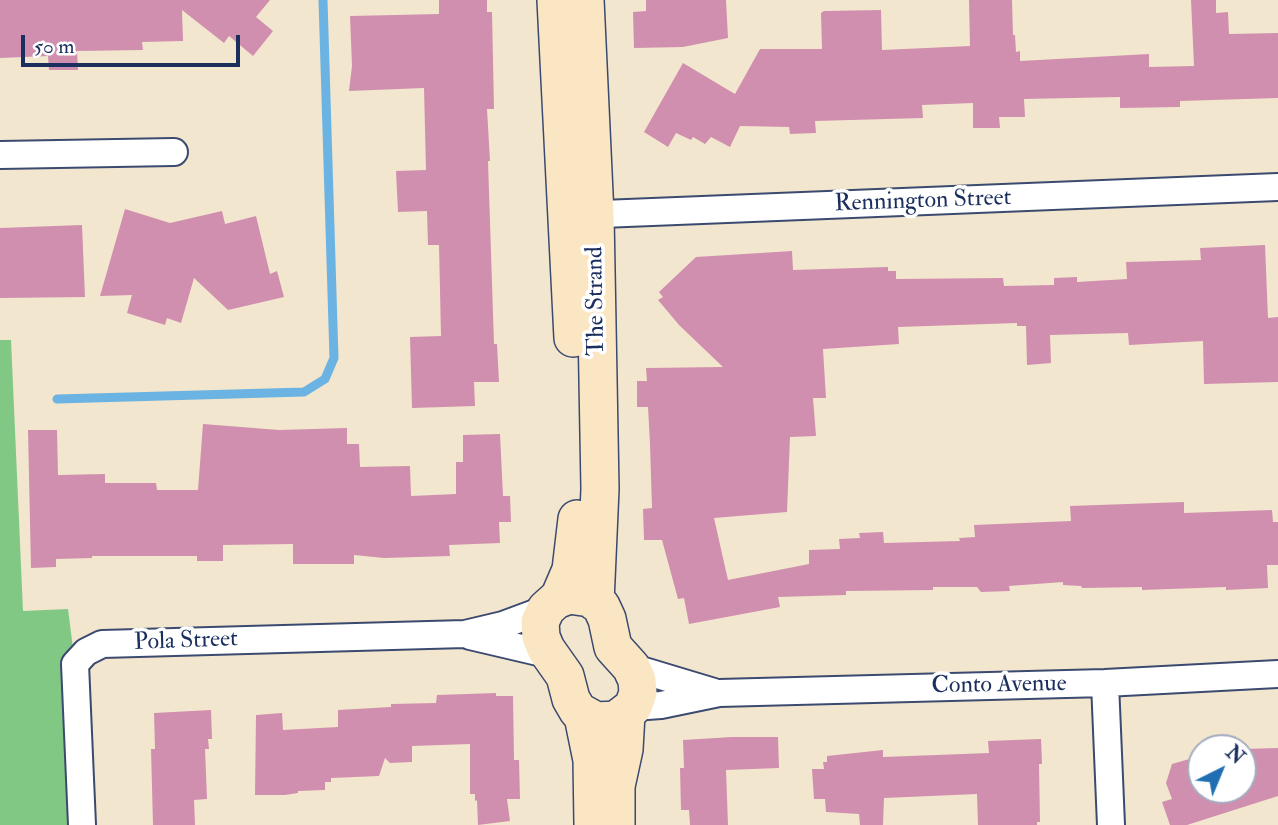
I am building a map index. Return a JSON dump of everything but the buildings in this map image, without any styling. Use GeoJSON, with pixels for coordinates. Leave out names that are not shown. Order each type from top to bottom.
{"type":"FeatureCollection","features":[{"type":"Feature","properties":{"kind":"street","name":"The Strand"},"geometry":{"type":"LineString","coordinates":[[556,0],[581,215],[600,489],[596,602]]}},
{"type":"Feature","properties":{"kind":"street","name":"The Strand"},"geometry":{"type":"LineString","coordinates":[[583,716],[574,705],[565,676],[541,637],[540,622],[571,570],[576,538],[585,0]]}},
{"type":"Feature","properties":{"kind":"street"},"geometry":{"type":"LineString","coordinates":[[0,155],[174,152]]}},
{"type":"Feature","properties":{"kind":"street","name":"Rennington Street"},"geometry":{"type":"LineString","coordinates":[[581,215],[1278,187]]}},
{"type":"Feature","properties":{"kind":"street"},"geometry":{"type":"LineString","coordinates":[[552,604],[576,595],[596,602],[607,619],[613,647],[631,667],[638,686],[629,710],[616,786],[616,825]]}},
{"type":"Feature","properties":{"kind":"street","name":"Pola Street"},"geometry":{"type":"LineString","coordinates":[[82,825],[75,664],[86,652],[102,645],[128,643],[465,634],[503,625],[552,604]]}},
{"type":"Feature","properties":{"kind":"street","name":"Pola Street"},"geometry":{"type":"LineString","coordinates":[[465,634],[551,655]]}},
{"type":"Feature","properties":{"kind":"street","name":"Conto Avenue"},"geometry":{"type":"LineString","coordinates":[[631,667],[719,693]]}},
{"type":"Feature","properties":{"kind":"street","name":"Conto Avenue"},"geometry":{"type":"LineString","coordinates":[[629,710],[719,693],[1105,683],[1278,674]]}},
{"type":"Feature","properties":{"kind":"street"},"geometry":{"type":"LineString","coordinates":[[1105,683],[1111,825]]}},
{"type":"Feature","properties":{"kind":"street"},"geometry":{"type":"LineString","coordinates":[[593,825],[592,760],[583,716],[603,722],[616,720],[629,710]]}},
{"type":"Feature","properties":{"kind":"green space"},"geometry":{"type":"Polygon","coordinates":[[[0,340],[11,340],[23,611],[68,609],[75,664],[82,825],[0,825],[0,340]]]}},
{"type":"Feature","properties":{"kind":"waterway"},"geometry":{"type":"LineString","coordinates":[[57,399],[304,392],[325,379],[334,358],[323,0]]}}]}
